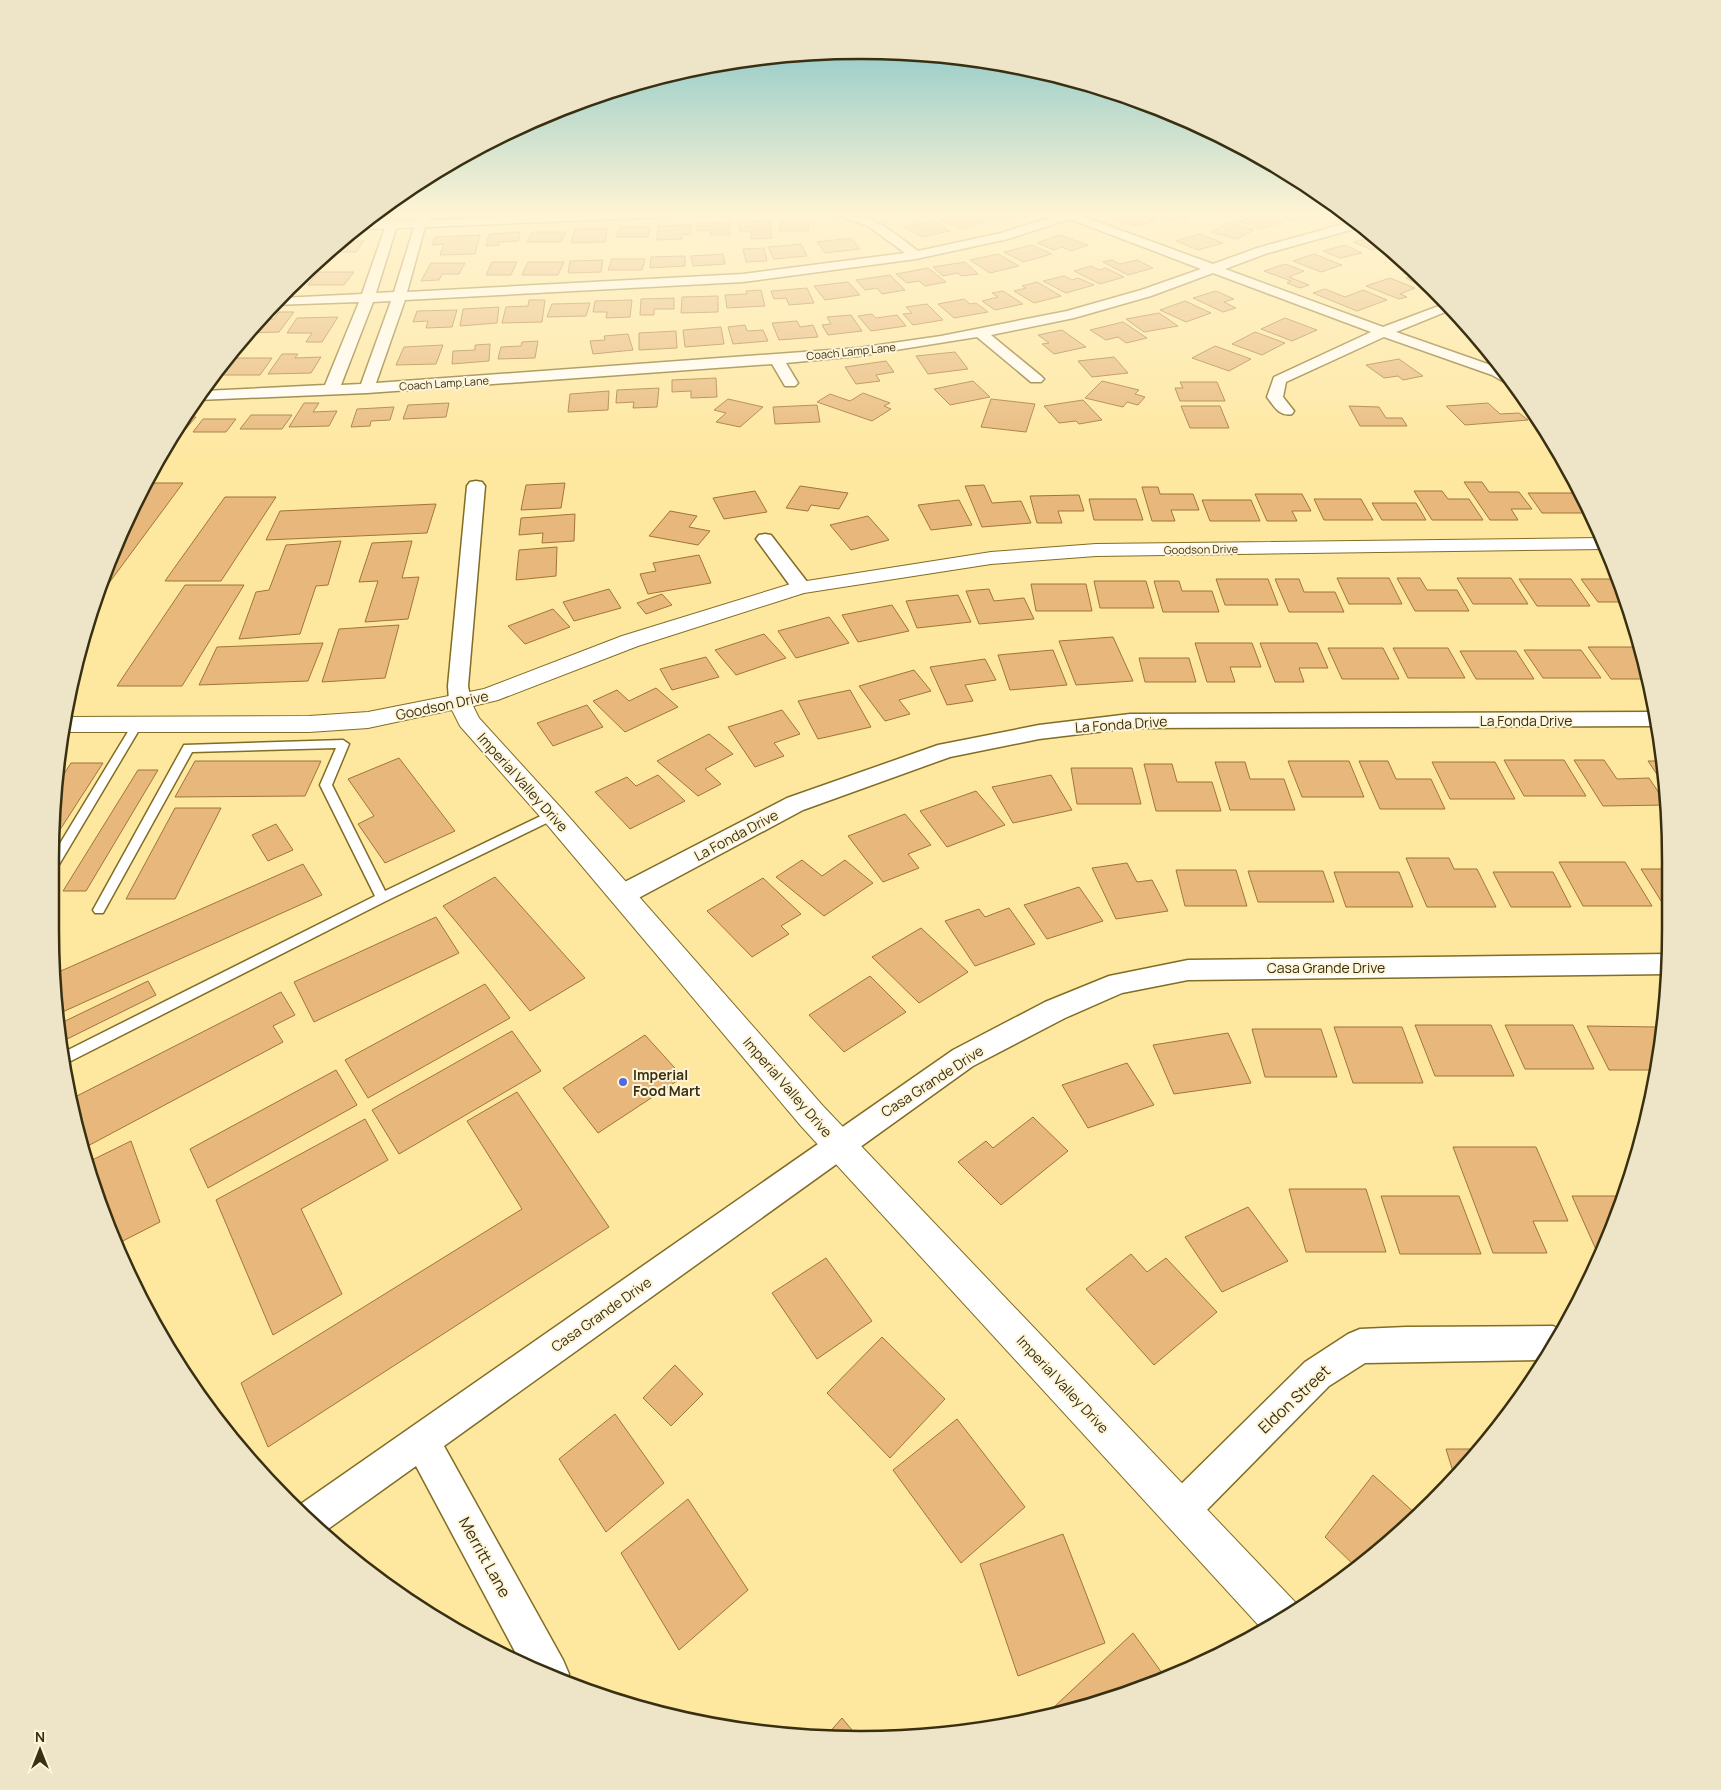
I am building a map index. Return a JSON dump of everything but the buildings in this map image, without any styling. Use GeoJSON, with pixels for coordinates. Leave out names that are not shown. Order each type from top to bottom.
{"type":"FeatureCollection","features":[{"type":"Feature","properties":{"kind":"street"},"geometry":{"type":"LineString","coordinates":[[367,388],[399,297]]}},
{"type":"Feature","properties":{"kind":"street"},"geometry":{"type":"LineString","coordinates":[[287,302],[408,297]]}},
{"type":"Feature","properties":{"kind":"street","name":"Coach Lamp Lane"},"geometry":{"type":"LineString","coordinates":[[207,396],[367,388],[858,352],[980,333],[1069,315],[1134,297]]}},
{"type":"Feature","properties":{"kind":"street"},"geometry":{"type":"LineString","coordinates":[[1288,297],[1498,373]]}},
{"type":"Feature","properties":{"kind":"street"},"geometry":{"type":"LineString","coordinates":[[332,390],[367,299]]}},
{"type":"Feature","properties":{"kind":"street"},"geometry":{"type":"LineString","coordinates":[[1286,411],[1275,397],[1279,380],[1383,332],[1441,309]]}},
{"type":"Feature","properties":{"kind":"street"},"geometry":{"type":"LineString","coordinates":[[980,333],[1036,379]]}},
{"type":"Feature","properties":{"kind":"street"},"geometry":{"type":"LineString","coordinates":[[777,359],[790,383]]}},
{"type":"Feature","properties":{"kind":"street","name":"Imperial Valley Drive"},"geometry":{"type":"LineString","coordinates":[[476,486],[458,686],[460,702],[468,721],[553,815],[839,1146],[1277,1614]]}},
{"type":"Feature","properties":{"kind":"street"},"geometry":{"type":"LineString","coordinates":[[765,539],[801,587]]}},
{"type":"Feature","properties":{"kind":"street","name":"Goodson Drive"},"geometry":{"type":"LineString","coordinates":[[71,725],[309,724],[368,720],[490,695],[630,641],[801,587],[991,558],[1096,550],[1597,544]]}},
{"type":"Feature","properties":{"kind":"street","name":"La Fonda Drive"},"geometry":{"type":"LineString","coordinates":[[622,895],[795,804],[946,750],[1039,732],[1130,721],[1649,719]]}},
{"type":"Feature","properties":{"kind":"street","name":"Casa Grande Drive"},"geometry":{"type":"LineString","coordinates":[[315,1516],[964,1058],[1055,1010],[1118,983],[1188,970],[1661,964]]}},
{"type":"Feature","properties":{"kind":"street","name":"Eldon Street"},"geometry":{"type":"LineString","coordinates":[[1181,1510],[1317,1374],[1360,1346],[1547,1343]]}},
{"type":"Feature","properties":{"kind":"street","name":"Merritt Lane"},"geometry":{"type":"LineString","coordinates":[[422,1441],[545,1666]]}},
{"type":"Feature","properties":{"kind":"lane"},"geometry":{"type":"LineString","coordinates":[[59,855],[137,725]]}},
{"type":"Feature","properties":{"kind":"lane"},"geometry":{"type":"LineString","coordinates":[[99,910],[188,748],[343,744],[326,785],[382,898]]}},
{"type":"Feature","properties":{"kind":"lane"},"geometry":{"type":"LineString","coordinates":[[69,1056],[382,898],[553,815]]}},
{"type":"Feature","properties":{"kind":"place","name":"Imperial Food Mart"},"geometry":{"type":"Point","coordinates":[623,1082]}}]}
